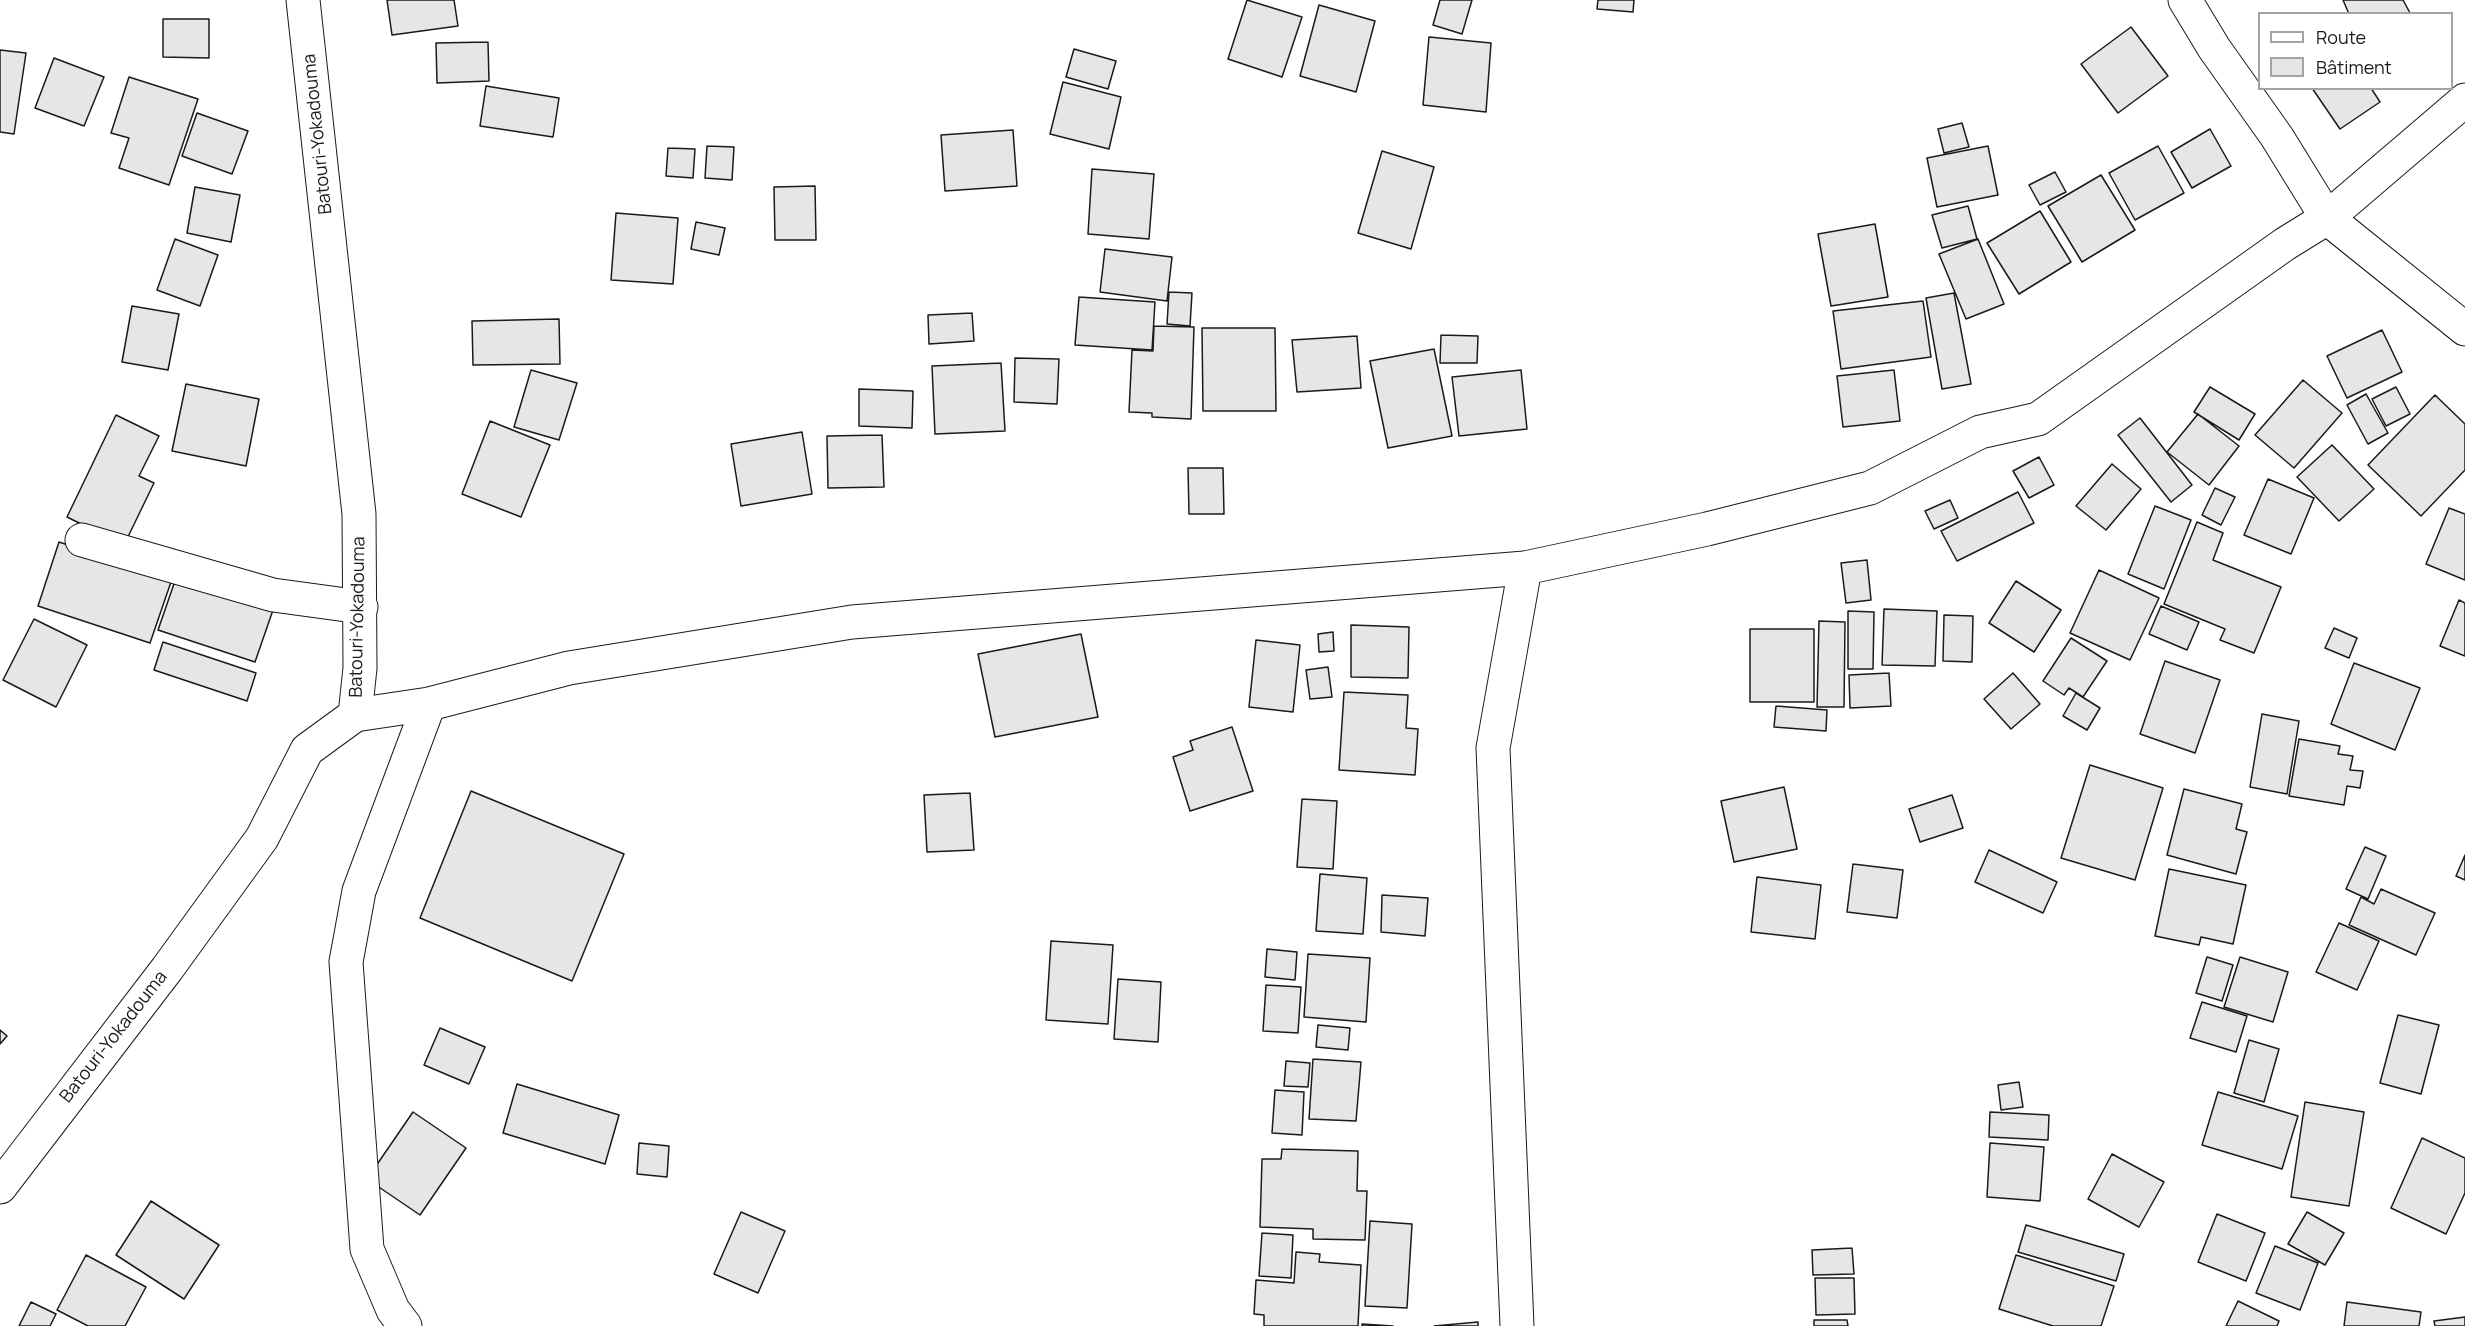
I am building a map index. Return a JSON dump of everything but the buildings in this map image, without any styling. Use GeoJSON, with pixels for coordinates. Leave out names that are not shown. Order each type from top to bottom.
{"type":"FeatureCollection","features":[{"type":"Feature","properties":{"kind":"main road","name":"Batouri-Yokadouma"},"geometry":{"type":"LineString","coordinates":[[0,1187],[167,969],[262,838],[307,750],[355,715],[360,668],[359,514],[303,0]]}},
{"type":"Feature","properties":{"kind":"main road"},"geometry":{"type":"LineString","coordinates":[[2185,0],[2214,48],[2277,137],[2327,218],[2465,329]]}},
{"type":"Feature","properties":{"kind":"main road"},"geometry":{"type":"LineString","coordinates":[[355,715],[429,704],[569,668],[852,622],[1525,568],[1707,529],[1870,488],[1980,432],[2037,419],[2276,251],[2327,218],[2465,100]]}},
{"type":"Feature","properties":{"kind":"main road"},"geometry":{"type":"LineString","coordinates":[[82,540],[273,595],[361,607]]}},
{"type":"Feature","properties":{"kind":"main road"},"geometry":{"type":"LineString","coordinates":[[1517,1326],[1493,748],[1525,568]]}},
{"type":"Feature","properties":{"kind":"main road"},"geometry":{"type":"LineString","coordinates":[[405,1326],[393,1310],[367,1249],[346,962],[359,891],[429,704]]}}]}
